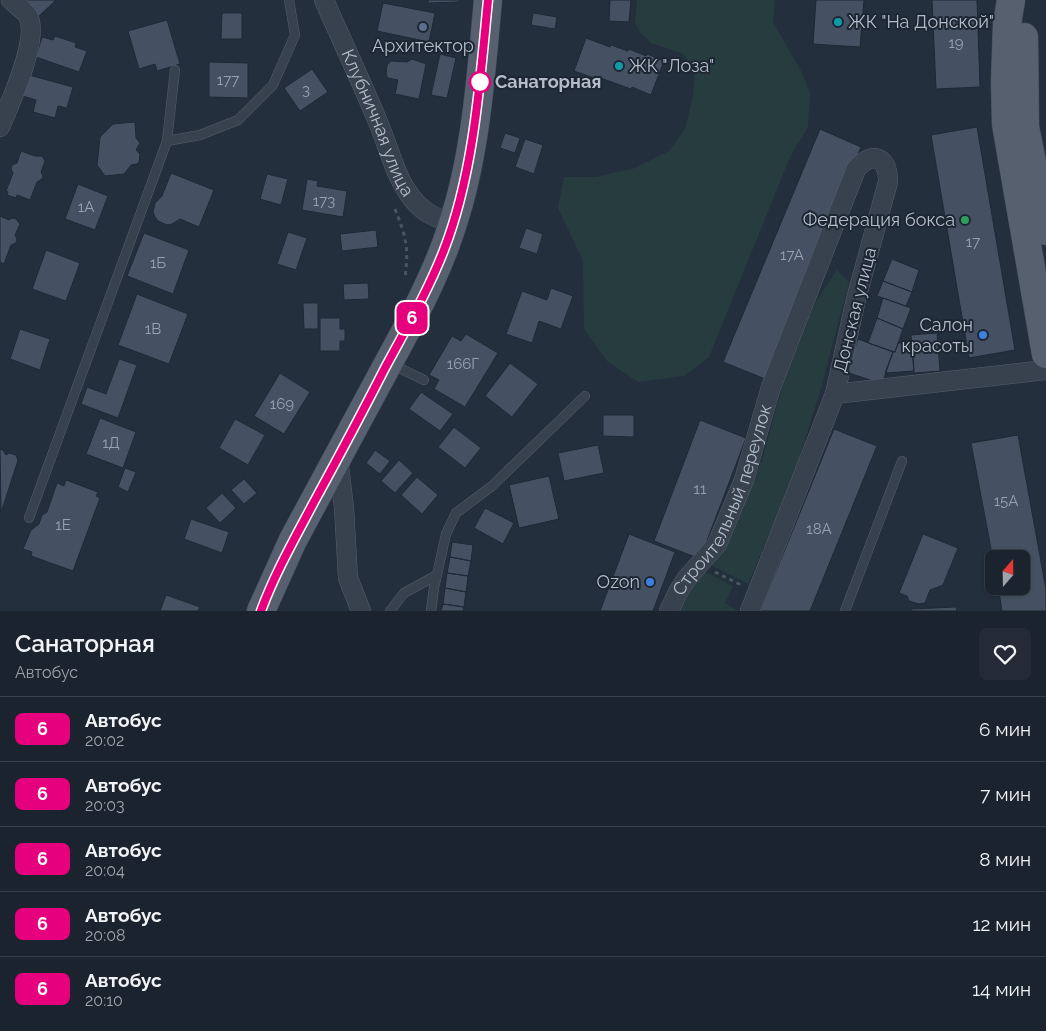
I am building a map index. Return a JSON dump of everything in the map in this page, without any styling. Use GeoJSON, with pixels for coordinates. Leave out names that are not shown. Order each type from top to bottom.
{"type":"FeatureCollection","features":[{"type":"Feature","properties":{"kind":"main road"},"geometry":{"type":"LineString","coordinates":[[260,611],[293,540],[430,283],[453,224],[472,138],[488,0]]}},
{"type":"Feature","properties":{"kind":"main road"},"geometry":{"type":"LineString","coordinates":[[1011,0],[1007,24],[1006,124],[1046,354]]}},
{"type":"Feature","properties":{"kind":"main road"},"geometry":{"type":"LineString","coordinates":[[1030,0],[1024,25],[1025,127],[1046,231]]}},
{"type":"Feature","properties":{"kind":"street"},"geometry":{"type":"LineString","coordinates":[[0,126],[19,80],[30,43],[31,29],[27,16],[11,0]]}},
{"type":"Feature","properties":{"kind":"street","name":"Клубничная улица"},"geometry":{"type":"LineString","coordinates":[[324,0],[378,122],[400,181],[415,203],[424,211],[453,224]]}},
{"type":"Feature","properties":{"kind":"street","name":"Донская улица"},"geometry":{"type":"LineString","coordinates":[[771,387],[856,169],[863,160],[870,158],[877,159],[883,163],[888,170],[888,182],[856,299],[835,394],[1046,370]]}},
{"type":"Feature","properties":{"kind":"street","name":"Строительный переулок"},"geometry":{"type":"LineString","coordinates":[[670,611],[678,592],[687,578],[717,544],[744,480],[771,387]]}},
{"type":"Feature","properties":{"kind":"street"},"geometry":{"type":"LineString","coordinates":[[750,611],[835,394]]}},
{"type":"Feature","properties":{"kind":"street"},"geometry":{"type":"LineString","coordinates":[[338,458],[344,508],[348,578],[361,611]]}},
{"type":"Feature","properties":{"kind":"lane"},"geometry":{"type":"LineString","coordinates":[[167,141],[200,135],[238,120],[273,85],[295,35],[289,0]]}},
{"type":"Feature","properties":{"kind":"lane"},"geometry":{"type":"LineString","coordinates":[[29,518],[167,141],[175,70]]}},
{"type":"Feature","properties":{"kind":"lane"},"geometry":{"type":"LineString","coordinates":[[388,363],[424,380]]}},
{"type":"Feature","properties":{"kind":"lane"},"geometry":{"type":"LineString","coordinates":[[431,611],[446,534],[456,513],[492,486],[585,396]]}},
{"type":"Feature","properties":{"kind":"lane"},"geometry":{"type":"LineString","coordinates":[[845,611],[902,461]]}},
{"type":"Feature","properties":{"kind":"lane"},"geometry":{"type":"LineString","coordinates":[[390,611],[404,593],[437,576]]}},
{"type":"Feature","properties":{"kind":"path"},"geometry":{"type":"LineString","coordinates":[[392,202],[405,234],[408,254],[405,281]]}},
{"type":"Feature","properties":{"kind":"path"},"geometry":{"type":"LineString","coordinates":[[720,574],[739,584]]}},
{"type":"Feature","properties":{"kind":"green space"},"geometry":{"type":"Polygon","coordinates":[[[637,0],[775,0],[773,22],[801,71],[810,93],[808,127],[790,157],[709,357],[684,376],[638,382],[607,361],[584,329],[583,261],[558,208],[564,177],[596,177],[635,168],[669,151],[685,129],[693,96],[695,70],[683,54],[651,43],[640,32],[635,23],[637,0]]]}},
{"type":"Feature","properties":{"kind":"green space"},"geometry":{"type":"Polygon","coordinates":[[[837,270],[849,282],[820,392],[793,478],[748,584],[709,564],[726,546],[762,460],[784,381],[815,303],[837,270]]]}},
{"type":"Feature","properties":{"kind":"green space"},"geometry":{"type":"Polygon","coordinates":[[[701,570],[733,586],[725,603],[738,611],[678,611],[701,570]]]}},
{"type":"Feature","properties":{"kind":"building"},"geometry":{"type":"Polygon","coordinates":[[[20,0],[55,0],[55,1],[37,18],[20,0]]]}},
{"type":"Feature","properties":{"kind":"building"},"geometry":{"type":"Polygon","coordinates":[[[428,0],[459,0],[459,2],[428,3],[428,0]]]}},
{"type":"Feature","properties":{"kind":"building"},"geometry":{"type":"Polygon","coordinates":[[[610,0],[631,0],[629,22],[609,21],[610,0]]]}},
{"type":"Feature","properties":{"kind":"building","name":"ЖК \"На Донской\""},"geometry":{"type":"Polygon","coordinates":[[[816,0],[864,0],[860,47],[813,44],[816,0]]]}},
{"type":"Feature","properties":{"kind":"building"},"geometry":{"type":"Polygon","coordinates":[[[932,0],[977,0],[980,87],[936,89],[932,0]]]}},
{"type":"Feature","properties":{"kind":"building"},"geometry":{"type":"Polygon","coordinates":[[[383,3],[435,13],[429,42],[377,31],[383,3]]]}},
{"type":"Feature","properties":{"kind":"building"},"geometry":{"type":"Polygon","coordinates":[[[222,13],[242,13],[242,39],[221,39],[222,13]]]}},
{"type":"Feature","properties":{"kind":"building"},"geometry":{"type":"Polygon","coordinates":[[[533,13],[557,17],[555,29],[531,25],[533,13]]]}},
{"type":"Feature","properties":{"kind":"building"},"geometry":{"type":"Polygon","coordinates":[[[167,20],[180,64],[157,71],[155,64],[139,69],[128,31],[167,20]]]}},
{"type":"Feature","properties":{"kind":"building"},"geometry":{"type":"Polygon","coordinates":[[[55,36],[76,43],[75,47],[87,51],[79,72],[36,57],[42,37],[53,40],[55,36]]]}},
{"type":"Feature","properties":{"kind":"building","name":"ЖК \"Лоза\""},"geometry":{"type":"Polygon","coordinates":[[[586,38],[610,47],[611,45],[628,51],[629,49],[646,56],[647,54],[664,61],[651,95],[632,87],[631,89],[595,76],[594,78],[574,71],[586,38]]]}},
{"type":"Feature","properties":{"kind":"building"},"geometry":{"type":"Polygon","coordinates":[[[440,54],[456,58],[447,98],[431,95],[440,54]]]}},
{"type":"Feature","properties":{"kind":"building"},"geometry":{"type":"Polygon","coordinates":[[[412,59],[426,64],[419,99],[395,94],[398,80],[388,78],[386,75],[387,65],[391,61],[407,62],[412,59]]]}},
{"type":"Feature","properties":{"kind":"building"},"geometry":{"type":"Polygon","coordinates":[[[209,62],[248,63],[248,98],[209,97],[209,62]]]}},
{"type":"Feature","properties":{"kind":"building"},"geometry":{"type":"Polygon","coordinates":[[[312,69],[328,92],[300,111],[284,88],[312,69]]]}},
{"type":"Feature","properties":{"kind":"building"},"geometry":{"type":"Polygon","coordinates":[[[29,75],[73,87],[67,108],[58,106],[55,118],[33,112],[36,100],[23,96],[29,75]]]}},
{"type":"Feature","properties":{"kind":"building"},"geometry":{"type":"Polygon","coordinates":[[[135,122],[136,138],[140,143],[136,150],[140,154],[139,162],[131,165],[124,174],[105,176],[97,165],[100,137],[113,124],[135,122]]]}},
{"type":"Feature","properties":{"kind":"building"},"geometry":{"type":"Polygon","coordinates":[[[977,127],[1015,350],[969,358],[931,135],[977,127]]]}},
{"type":"Feature","properties":{"kind":"building"},"geometry":{"type":"Polygon","coordinates":[[[820,129],[861,147],[765,379],[723,362],[820,129]]]}},
{"type":"Feature","properties":{"kind":"building"},"geometry":{"type":"Polygon","coordinates":[[[505,133],[520,138],[515,153],[500,148],[505,133]]]}},
{"type":"Feature","properties":{"kind":"building"},"geometry":{"type":"Polygon","coordinates":[[[525,139],[543,145],[534,174],[515,167],[525,139]]]}},
{"type":"Feature","properties":{"kind":"building"},"geometry":{"type":"Polygon","coordinates":[[[21,151],[35,156],[42,156],[45,161],[41,172],[42,179],[37,182],[30,200],[17,195],[16,198],[7,195],[8,192],[6,191],[13,173],[12,165],[17,163],[21,151]]]}},
{"type":"Feature","properties":{"kind":"building"},"geometry":{"type":"Polygon","coordinates":[[[171,173],[214,190],[199,227],[180,219],[167,225],[158,221],[155,217],[153,212],[155,203],[162,196],[171,173]]]}},
{"type":"Feature","properties":{"kind":"building"},"geometry":{"type":"Polygon","coordinates":[[[267,174],[288,179],[281,205],[260,199],[267,174]]]}},
{"type":"Feature","properties":{"kind":"building"},"geometry":{"type":"Polygon","coordinates":[[[307,179],[318,181],[317,186],[347,191],[343,217],[302,210],[307,179]]]}},
{"type":"Feature","properties":{"kind":"building"},"geometry":{"type":"Polygon","coordinates":[[[78,184],[108,196],[95,230],[65,219],[78,184]]]}},
{"type":"Feature","properties":{"kind":"building"},"geometry":{"type":"Polygon","coordinates":[[[0,216],[9,220],[12,218],[16,219],[20,224],[15,235],[16,243],[11,245],[4,264],[0,262],[0,216]]]}},
{"type":"Feature","properties":{"kind":"building"},"geometry":{"type":"Polygon","coordinates":[[[526,228],[543,234],[537,254],[519,248],[526,228]]]}},
{"type":"Feature","properties":{"kind":"building"},"geometry":{"type":"Polygon","coordinates":[[[376,230],[378,247],[342,251],[340,234],[376,230]]]}},
{"type":"Feature","properties":{"kind":"building"},"geometry":{"type":"Polygon","coordinates":[[[288,232],[307,238],[296,270],[277,264],[288,232]]]}},
{"type":"Feature","properties":{"kind":"building"},"geometry":{"type":"Polygon","coordinates":[[[144,233],[189,250],[173,294],[127,276],[144,233]]]}},
{"type":"Feature","properties":{"kind":"building"},"geometry":{"type":"Polygon","coordinates":[[[46,250],[80,263],[66,301],[32,289],[46,250]]]}},
{"type":"Feature","properties":{"kind":"building"},"geometry":{"type":"Polygon","coordinates":[[[892,259],[919,270],[912,292],[883,281],[892,259]]]}},
{"type":"Feature","properties":{"kind":"building"},"geometry":{"type":"Polygon","coordinates":[[[883,281],[912,292],[906,306],[877,296],[883,281]]]}},
{"type":"Feature","properties":{"kind":"building"},"geometry":{"type":"Polygon","coordinates":[[[368,283],[369,299],[344,300],[343,284],[368,283]]]}},
{"type":"Feature","properties":{"kind":"building"},"geometry":{"type":"Polygon","coordinates":[[[551,288],[573,296],[561,329],[539,321],[532,343],[506,334],[522,291],[547,300],[551,288]]]}},
{"type":"Feature","properties":{"kind":"building"},"geometry":{"type":"Polygon","coordinates":[[[137,294],[188,314],[169,364],[118,345],[137,294]]]}},
{"type":"Feature","properties":{"kind":"building"},"geometry":{"type":"Polygon","coordinates":[[[883,298],[911,308],[903,329],[877,318],[883,298]]]}},
{"type":"Feature","properties":{"kind":"building"},"geometry":{"type":"Polygon","coordinates":[[[303,303],[318,303],[318,329],[304,329],[303,303]]]}},
{"type":"Feature","properties":{"kind":"building"},"geometry":{"type":"Polygon","coordinates":[[[320,318],[340,318],[340,329],[345,329],[345,341],[340,341],[340,351],[320,351],[320,318]]]}},
{"type":"Feature","properties":{"kind":"building"},"geometry":{"type":"Polygon","coordinates":[[[877,318],[903,329],[895,352],[868,343],[877,318]]]}},
{"type":"Feature","properties":{"kind":"building"},"geometry":{"type":"Polygon","coordinates":[[[20,329],[50,339],[40,370],[10,359],[20,329]]]}},
{"type":"Feature","properties":{"kind":"building"},"geometry":{"type":"Polygon","coordinates":[[[937,333],[940,371],[914,373],[911,335],[937,333]]]}},
{"type":"Feature","properties":{"kind":"building"},"geometry":{"type":"Polygon","coordinates":[[[466,334],[498,353],[465,407],[434,389],[439,380],[429,375],[452,336],[461,341],[466,334]]]}},
{"type":"Feature","properties":{"kind":"building"},"geometry":{"type":"Polygon","coordinates":[[[858,339],[893,352],[882,384],[846,372],[858,339]]]}},
{"type":"Feature","properties":{"kind":"building"},"geometry":{"type":"Polygon","coordinates":[[[912,342],[914,371],[885,373],[898,343],[912,342]]]}},
{"type":"Feature","properties":{"kind":"building"},"geometry":{"type":"Polygon","coordinates":[[[119,359],[137,365],[118,418],[81,404],[87,387],[106,394],[119,359]]]}},
{"type":"Feature","properties":{"kind":"building"},"geometry":{"type":"Polygon","coordinates":[[[510,363],[538,384],[512,417],[485,396],[510,363]]]}},
{"type":"Feature","properties":{"kind":"building"},"geometry":{"type":"Polygon","coordinates":[[[280,373],[310,392],[284,434],[254,416],[280,373]]]}},
{"type":"Feature","properties":{"kind":"building"},"geometry":{"type":"Polygon","coordinates":[[[421,392],[453,414],[440,431],[409,409],[421,392]]]}},
{"type":"Feature","properties":{"kind":"building"},"geometry":{"type":"Polygon","coordinates":[[[603,415],[634,415],[634,437],[603,436],[603,415]]]}},
{"type":"Feature","properties":{"kind":"building"},"geometry":{"type":"Polygon","coordinates":[[[100,418],[136,432],[123,468],[86,454],[100,418]]]}},
{"type":"Feature","properties":{"kind":"building"},"geometry":{"type":"Polygon","coordinates":[[[235,419],[265,435],[248,465],[219,448],[235,419]]]}},
{"type":"Feature","properties":{"kind":"building"},"geometry":{"type":"Polygon","coordinates":[[[700,420],[746,438],[700,559],[654,541],[700,420]]]}},
{"type":"Feature","properties":{"kind":"building"},"geometry":{"type":"Polygon","coordinates":[[[454,427],[481,448],[465,468],[438,447],[454,427]]]}},
{"type":"Feature","properties":{"kind":"building"},"geometry":{"type":"Polygon","coordinates":[[[834,429],[877,446],[810,611],[760,611],[834,429]]]}},
{"type":"Feature","properties":{"kind":"building"},"geometry":{"type":"Polygon","coordinates":[[[1018,435],[1046,589],[1046,611],[1002,611],[999,595],[1030,595],[1030,550],[991,550],[971,443],[1018,435]]]}},
{"type":"Feature","properties":{"kind":"building"},"geometry":{"type":"Polygon","coordinates":[[[598,445],[604,473],[564,481],[558,453],[598,445]]]}},
{"type":"Feature","properties":{"kind":"building"},"geometry":{"type":"Polygon","coordinates":[[[0,449],[6,455],[9,453],[16,455],[18,460],[1,513],[0,449]]]}},
{"type":"Feature","properties":{"kind":"building"},"geometry":{"type":"Polygon","coordinates":[[[375,450],[390,461],[380,474],[366,463],[375,450]]]}},
{"type":"Feature","properties":{"kind":"building"},"geometry":{"type":"Polygon","coordinates":[[[399,460],[413,473],[395,493],[381,481],[399,460]]]}},
{"type":"Feature","properties":{"kind":"building"},"geometry":{"type":"Polygon","coordinates":[[[125,468],[136,472],[128,492],[118,487],[125,468]]]}},
{"type":"Feature","properties":{"kind":"building"},"geometry":{"type":"Polygon","coordinates":[[[549,476],[559,519],[519,528],[509,485],[549,476]]]}},
{"type":"Feature","properties":{"kind":"building"},"geometry":{"type":"Polygon","coordinates":[[[417,477],[438,495],[422,514],[401,495],[417,477]]]}},
{"type":"Feature","properties":{"kind":"building"},"geometry":{"type":"Polygon","coordinates":[[[244,479],[257,493],[244,504],[231,490],[244,479]]]}},
{"type":"Feature","properties":{"kind":"building"},"geometry":{"type":"Polygon","coordinates":[[[66,480],[98,492],[96,496],[100,498],[73,571],[31,556],[32,552],[23,549],[31,530],[39,524],[42,515],[47,512],[57,483],[64,486],[66,480]]]}},
{"type":"Feature","properties":{"kind":"building"},"geometry":{"type":"Polygon","coordinates":[[[222,493],[236,508],[220,523],[206,508],[222,493]]]}},
{"type":"Feature","properties":{"kind":"building"},"geometry":{"type":"Polygon","coordinates":[[[485,508],[514,523],[503,544],[474,528],[485,508]]]}},
{"type":"Feature","properties":{"kind":"building"},"geometry":{"type":"Polygon","coordinates":[[[191,519],[229,532],[222,553],[184,539],[191,519]]]}},
{"type":"Feature","properties":{"kind":"building"},"geometry":{"type":"Polygon","coordinates":[[[629,534],[675,552],[653,611],[600,611],[629,534]]]}},
{"type":"Feature","properties":{"kind":"building"},"geometry":{"type":"Polygon","coordinates":[[[923,534],[958,548],[943,585],[930,590],[925,603],[919,604],[909,601],[907,596],[899,593],[923,534]]]}},
{"type":"Feature","properties":{"kind":"building"},"geometry":{"type":"Polygon","coordinates":[[[452,542],[473,545],[471,561],[450,557],[452,542]]]}},
{"type":"Feature","properties":{"kind":"building"},"geometry":{"type":"Polygon","coordinates":[[[450,557],[471,561],[468,576],[447,573],[450,557]]]}},
{"type":"Feature","properties":{"kind":"building"},"geometry":{"type":"Polygon","coordinates":[[[447,573],[468,576],[466,592],[445,588],[447,573]]]}},
{"type":"Feature","properties":{"kind":"building"},"geometry":{"type":"Polygon","coordinates":[[[445,588],[466,592],[464,607],[443,604],[445,588]]]}},
{"type":"Feature","properties":{"kind":"building"},"geometry":{"type":"Polygon","coordinates":[[[166,595],[200,607],[198,611],[160,611],[166,595]]]}},
{"type":"Feature","properties":{"kind":"building"},"geometry":{"type":"Polygon","coordinates":[[[443,604],[464,607],[463,611],[441,611],[443,604]]]}},
{"type":"Feature","properties":{"kind":"building"},"geometry":{"type":"Polygon","coordinates":[[[956,607],[957,611],[911,611],[911,609],[956,607]]]}},
{"type":"Feature","properties":{"kind":"bus line","name":"6"},"geometry":{"type":"LineString","coordinates":[[261,611],[264,600],[293,540],[411,320],[430,283],[444,249],[453,224],[466,172],[480,80],[488,0]]}},
{"type":"Feature","properties":{"kind":"place","name":"ЖК \"На Донской\""},"geometry":{"type":"Point","coordinates":[838,22]}},
{"type":"Feature","properties":{"kind":"place","name":"Архитектор"},"geometry":{"type":"Point","coordinates":[423,27]}},
{"type":"Feature","properties":{"kind":"place","name":"ЖК \"Лоза\""},"geometry":{"type":"Point","coordinates":[619,66]}},
{"type":"Feature","properties":{"kind":"place","name":"Санаторная"},"geometry":{"type":"Point","coordinates":[480,82]}},
{"type":"Feature","properties":{"kind":"place","name":"Федерация бокса"},"geometry":{"type":"Point","coordinates":[965,220]}},
{"type":"Feature","properties":{"kind":"place","name":"Салон красоты"},"geometry":{"type":"Point","coordinates":[983,335]}},
{"type":"Feature","properties":{"kind":"place","name":"Ozon"},"geometry":{"type":"Point","coordinates":[650,582]}}]}
